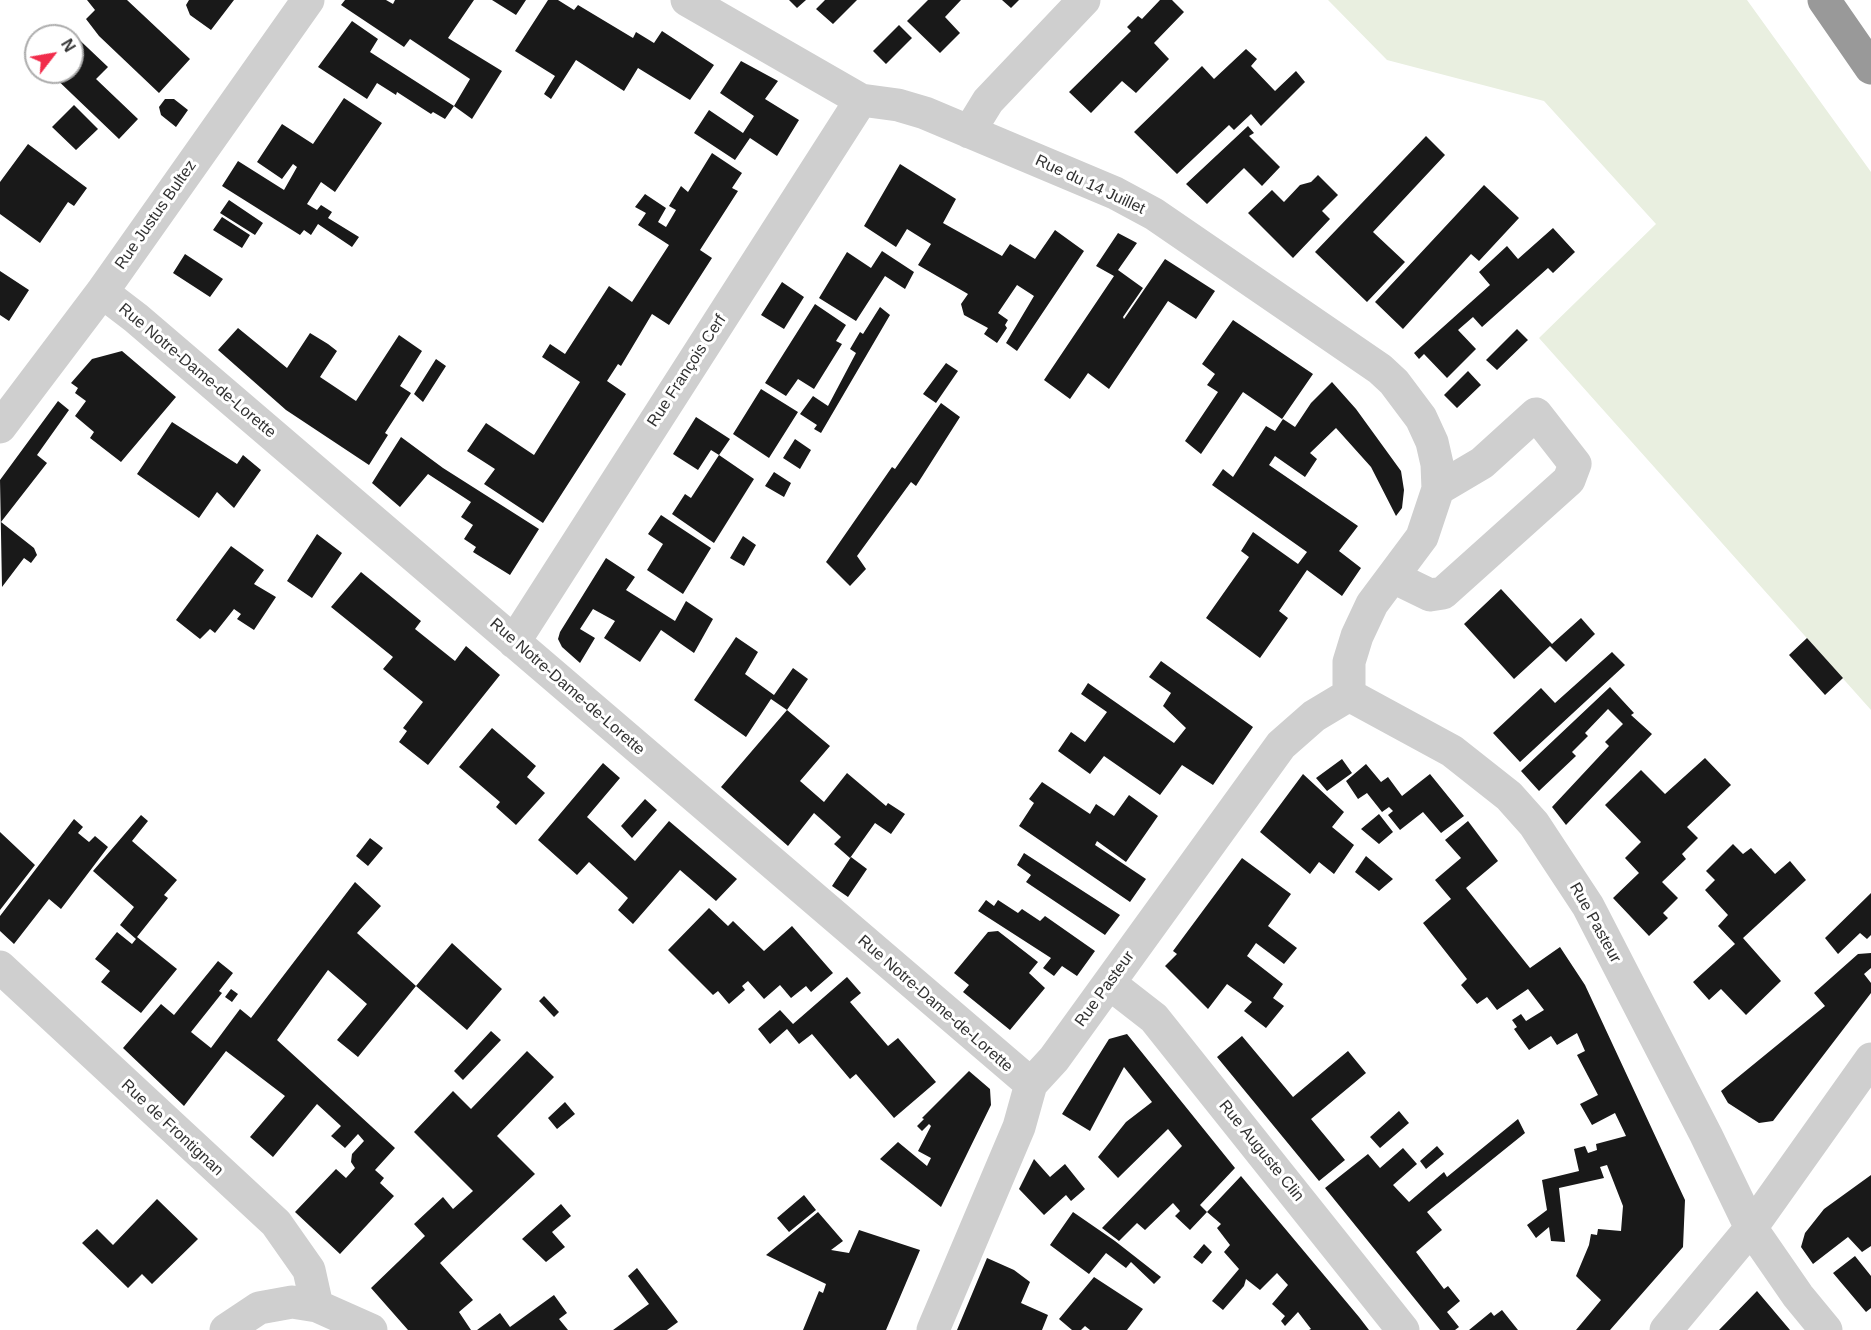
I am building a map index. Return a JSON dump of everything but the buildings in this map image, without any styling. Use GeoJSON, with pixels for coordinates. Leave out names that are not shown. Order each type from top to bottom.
{"type":"FeatureCollection","features":[{"type":"Feature","properties":{"kind":"highway"},"geometry":{"type":"LineString","coordinates":[[1824,0],[1871,68]]}},
{"type":"Feature","properties":{"kind":"street","name":"Rue Justus Bultez"},"geometry":{"type":"LineString","coordinates":[[0,427],[102,292],[308,0]]}},
{"type":"Feature","properties":{"kind":"street","name":"Rue du 14 Juillet"},"geometry":{"type":"LineString","coordinates":[[687,0],[861,100],[898,105],[969,132],[1116,193],[1154,214],[1380,369],[1408,399],[1421,418],[1432,442],[1437,464],[1438,489]]}},
{"type":"Feature","properties":{"kind":"street"},"geometry":{"type":"LineString","coordinates":[[969,132],[988,101],[1084,0]]}},
{"type":"Feature","properties":{"kind":"street","name":"Rue François Cerf"},"geometry":{"type":"LineString","coordinates":[[514,642],[861,100]]}},
{"type":"Feature","properties":{"kind":"street","name":"Rue Notre-Dame-de-Lorette"},"geometry":{"type":"LineString","coordinates":[[102,292],[136,318],[1031,1084]]}},
{"type":"Feature","properties":{"kind":"street"},"geometry":{"type":"LineString","coordinates":[[1349,695],[1349,662],[1357,636],[1372,604],[1422,537],[1438,489],[1482,464],[1536,414],[1575,464],[1569,480],[1443,593],[1430,595],[1393,577]]}},
{"type":"Feature","properties":{"kind":"street","name":"Rue Pasteur"},"geometry":{"type":"LineString","coordinates":[[933,1330],[1019,1127],[1031,1084],[1054,1059],[1281,745],[1314,716],[1349,695],[1452,751],[1509,796],[1534,824],[1587,906],[1706,1135],[1751,1228],[1798,1296],[1826,1330]]}},
{"type":"Feature","properties":{"kind":"street","name":"Rue de Frontignan"},"geometry":{"type":"LineString","coordinates":[[0,967],[276,1223],[309,1270],[317,1305]]}},
{"type":"Feature","properties":{"kind":"street","name":"Rue Auguste Clin"},"geometry":{"type":"LineString","coordinates":[[1109,983],[1154,1018],[1403,1330]]}},
{"type":"Feature","properties":{"kind":"street"},"geometry":{"type":"LineString","coordinates":[[1666,1330],[1751,1228],[1871,1059]]}},
{"type":"Feature","properties":{"kind":"street"},"geometry":{"type":"LineString","coordinates":[[225,1330],[259,1308],[292,1302],[317,1305],[370,1330]]}},
{"type":"Feature","properties":{"kind":"green space"},"geometry":{"type":"Polygon","coordinates":[[[1328,0],[1747,0],[1871,172],[1871,710],[1539,338],[1656,224],[1544,101],[1387,60],[1328,0]]]}}]}
